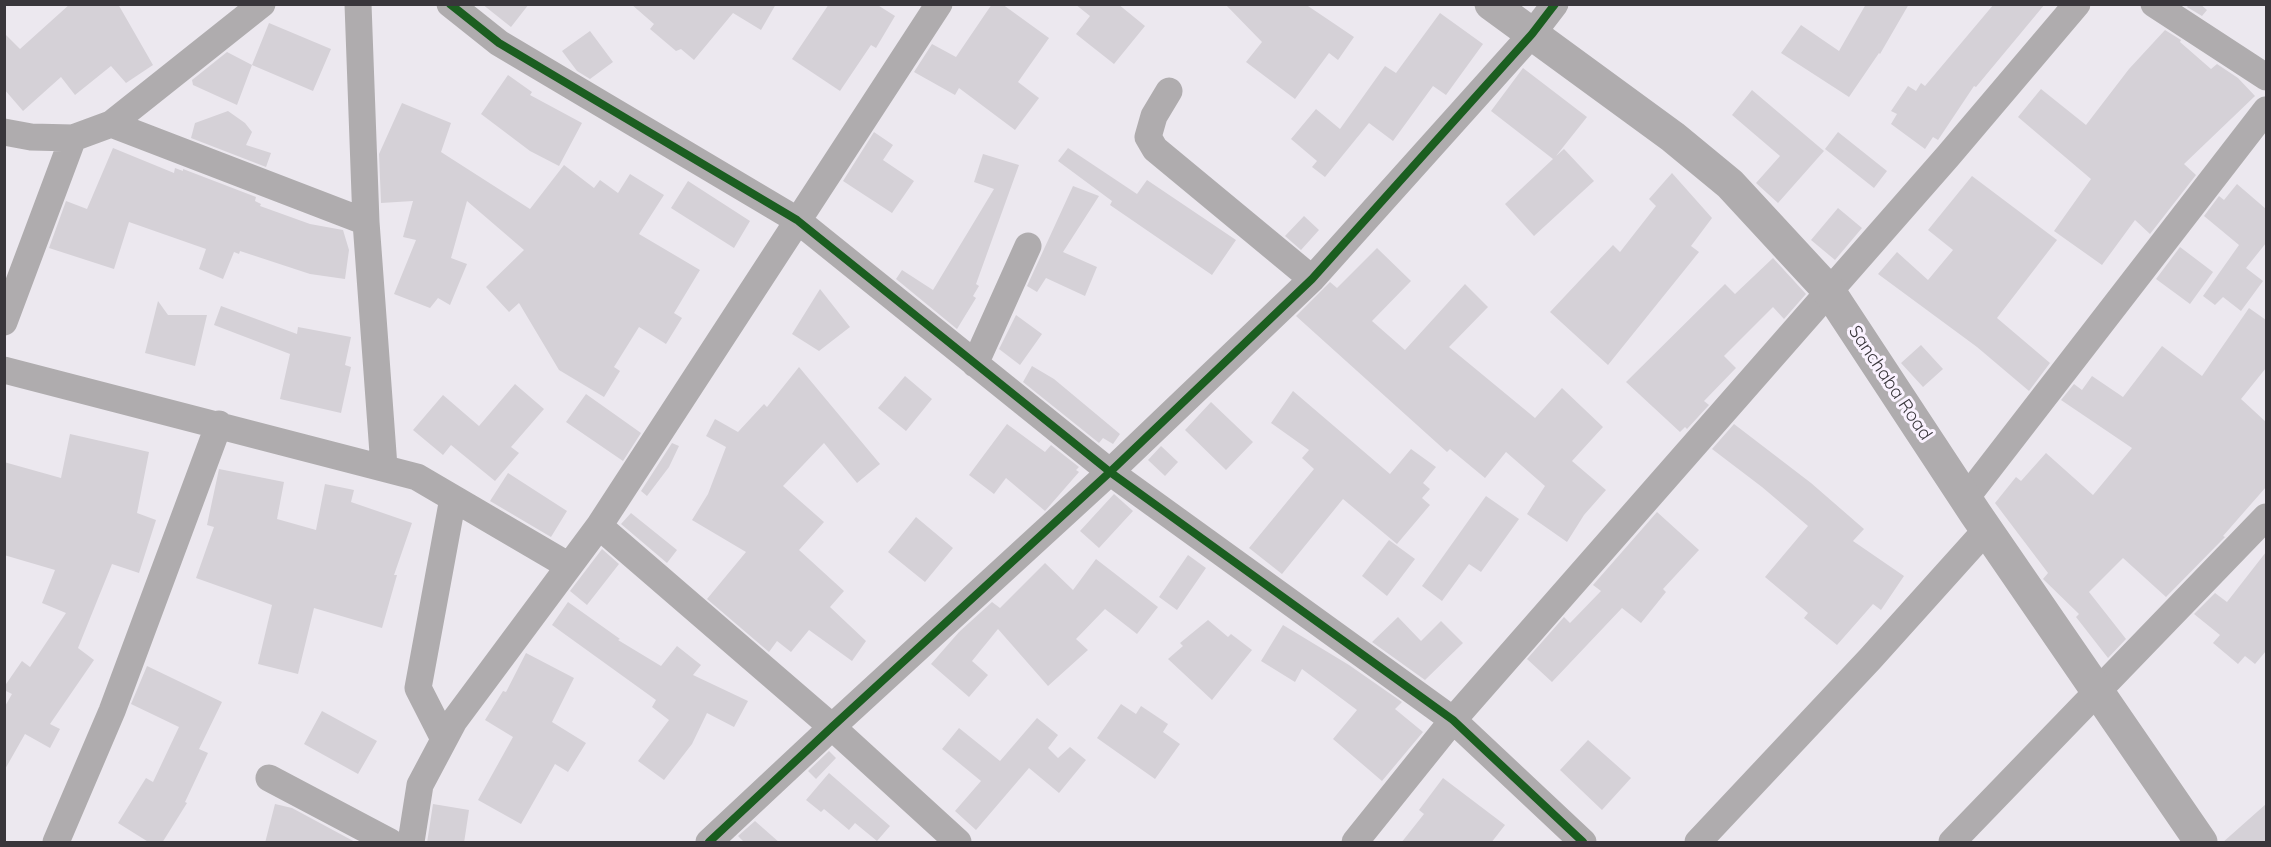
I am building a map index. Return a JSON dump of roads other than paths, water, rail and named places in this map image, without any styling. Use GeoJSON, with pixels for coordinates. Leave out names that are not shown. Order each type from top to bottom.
{"type":"FeatureCollection","features":[{"type":"Feature","properties":{"kind":"street"},"geometry":{"type":"LineString","coordinates":[[4,132],[31,137],[73,138],[111,124],[262,4]]}},
{"type":"Feature","properties":{"kind":"street"},"geometry":{"type":"LineString","coordinates":[[358,4],[366,222],[384,467]]}},
{"type":"Feature","properties":{"kind":"street"},"geometry":{"type":"LineString","coordinates":[[450,4],[499,43],[797,220],[1110,472],[1453,720],[1584,843]]}},
{"type":"Feature","properties":{"kind":"street"},"geometry":{"type":"LineString","coordinates":[[411,843],[420,785],[454,721],[599,526],[939,4]]}},
{"type":"Feature","properties":{"kind":"street","name":"Sanchaba Road"},"geometry":{"type":"LineString","coordinates":[[1491,4],[1673,137],[1730,184],[1829,291],[1966,498],[2201,843]]}},
{"type":"Feature","properties":{"kind":"street"},"geometry":{"type":"LineString","coordinates":[[709,843],[831,727],[1110,472],[1312,279],[1532,34],[1555,4]]}},
{"type":"Feature","properties":{"kind":"street"},"geometry":{"type":"LineString","coordinates":[[1355,843],[1453,720],[2077,4]]}},
{"type":"Feature","properties":{"kind":"street"},"geometry":{"type":"LineString","coordinates":[[2154,4],[2266,77]]}},
{"type":"Feature","properties":{"kind":"street"},"geometry":{"type":"LineString","coordinates":[[1169,90],[1154,116],[1148,137],[1155,149],[1312,279]]}},
{"type":"Feature","properties":{"kind":"street"},"geometry":{"type":"LineString","coordinates":[[1966,498],[2266,110]]}},
{"type":"Feature","properties":{"kind":"street"},"geometry":{"type":"LineString","coordinates":[[111,124],[366,222]]}},
{"type":"Feature","properties":{"kind":"street"},"geometry":{"type":"LineString","coordinates":[[4,322],[73,138]]}},
{"type":"Feature","properties":{"kind":"street"},"geometry":{"type":"LineString","coordinates":[[975,364],[1028,246]]}},
{"type":"Feature","properties":{"kind":"street"},"geometry":{"type":"LineString","coordinates":[[4,370],[417,477],[569,566]]}},
{"type":"Feature","properties":{"kind":"street"},"geometry":{"type":"LineString","coordinates":[[56,843],[112,711],[219,424]]}},
{"type":"Feature","properties":{"kind":"street"},"geometry":{"type":"LineString","coordinates":[[444,739],[418,688],[453,498]]}},
{"type":"Feature","properties":{"kind":"street"},"geometry":{"type":"LineString","coordinates":[[1952,843],[2266,517]]}},
{"type":"Feature","properties":{"kind":"street"},"geometry":{"type":"LineString","coordinates":[[599,526],[831,727],[958,843]]}},
{"type":"Feature","properties":{"kind":"street"},"geometry":{"type":"LineString","coordinates":[[1698,843],[1862,668],[1987,529]]}},
{"type":"Feature","properties":{"kind":"street"},"geometry":{"type":"LineString","coordinates":[[270,778],[390,843]]}}]}
